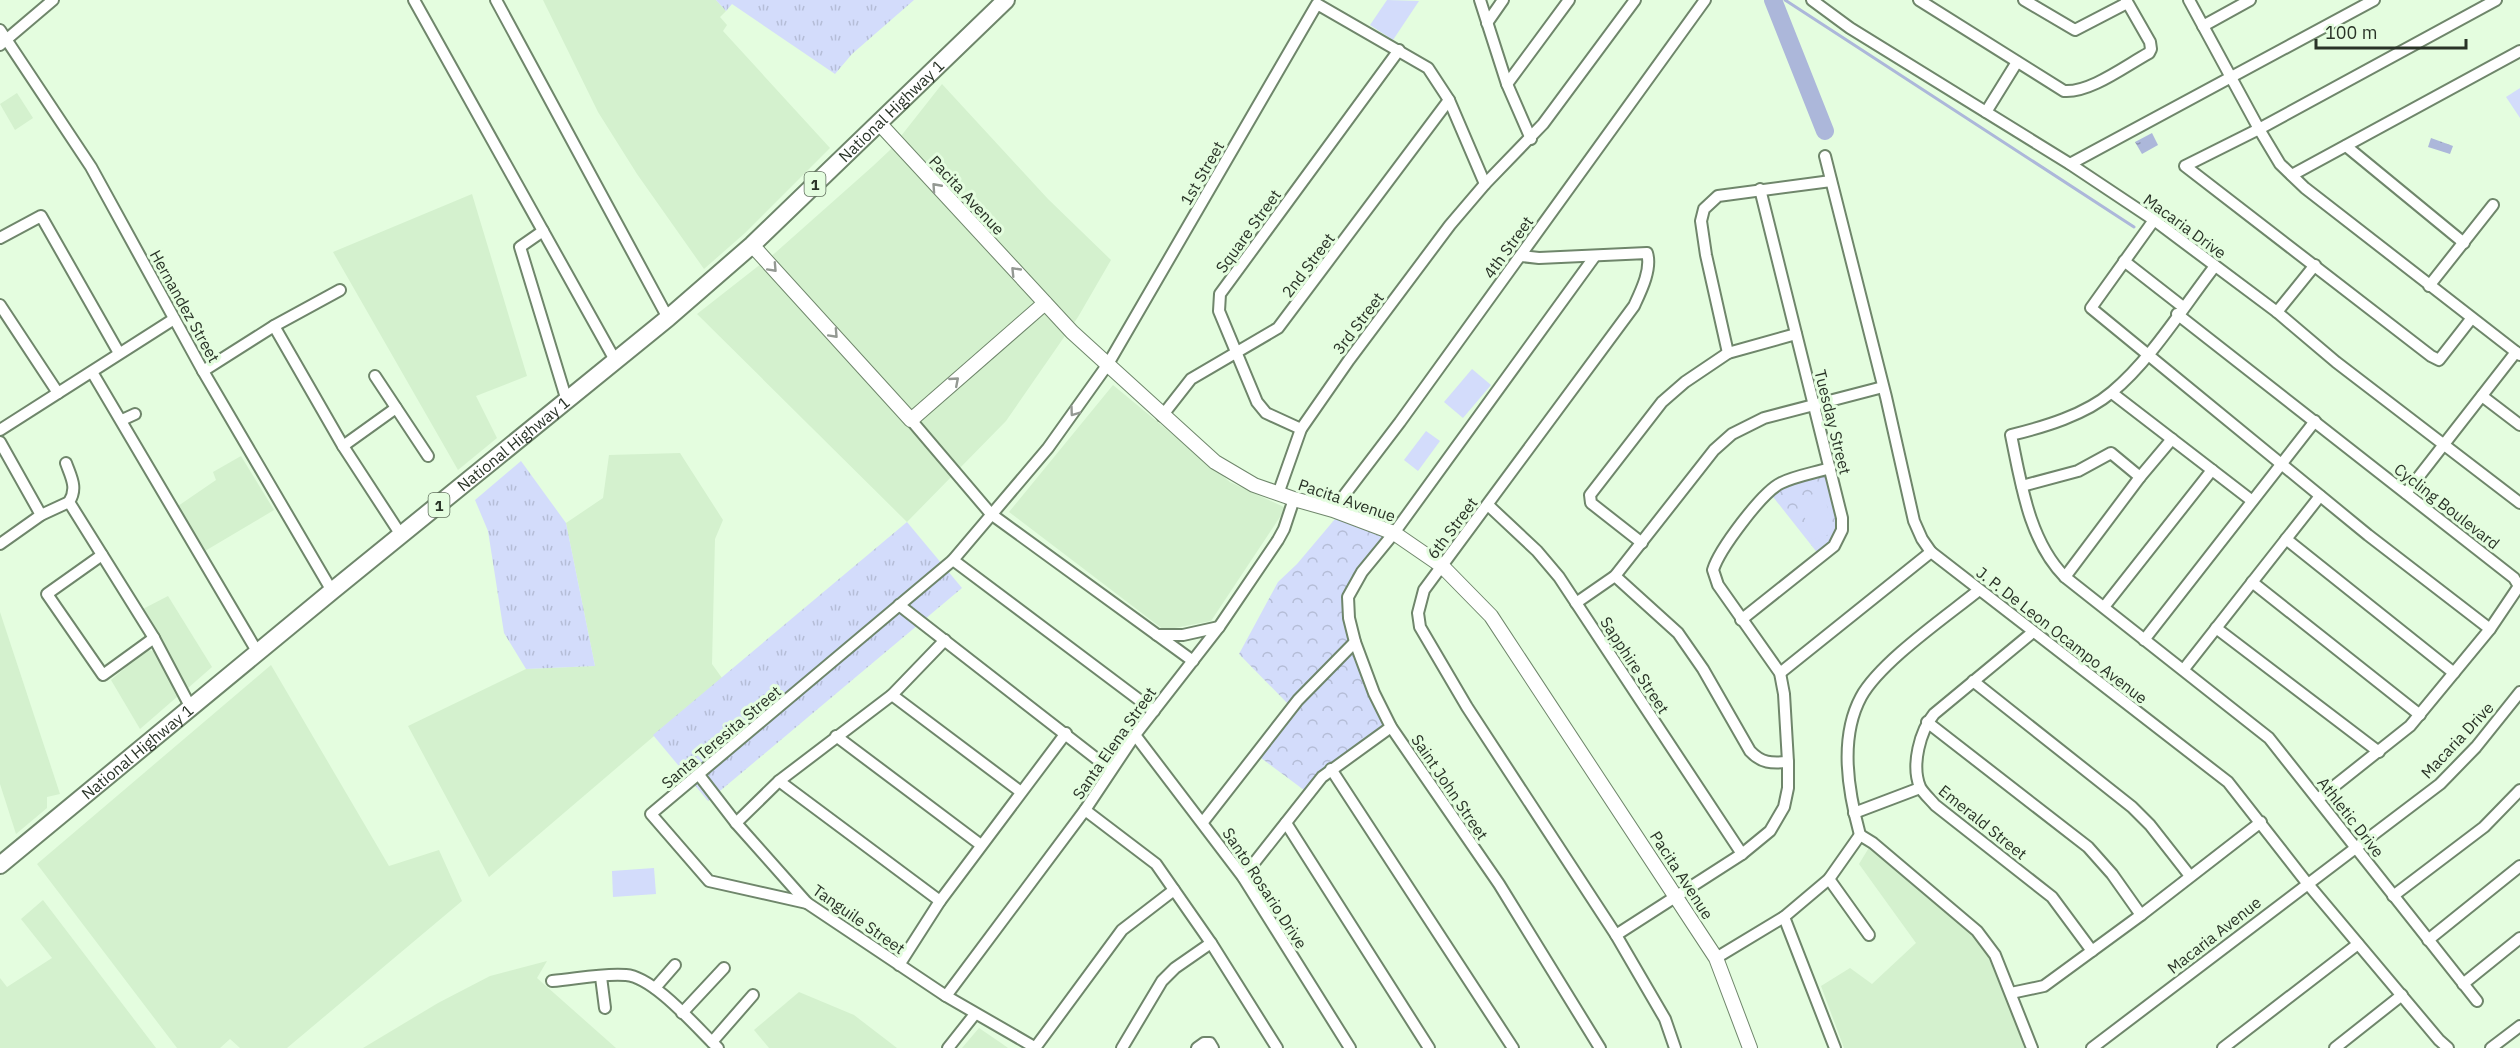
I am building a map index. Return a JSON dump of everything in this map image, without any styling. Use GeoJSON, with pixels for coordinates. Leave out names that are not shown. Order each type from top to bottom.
{"type":"FeatureCollection","features":[{"type":"Feature","properties":{"kind":"highway","name":"National Highway 1"},"geometry":{"type":"LineString","coordinates":[[0,865],[668,318],[752,245],[1006,0]]}},
{"type":"Feature","properties":{"kind":"main road","name":"Pacita Avenue"},"geometry":{"type":"LineString","coordinates":[[879,123],[967,221],[1072,332],[1162,416],[1224,468],[1254,485],[1333,510],[1394,533],[1442,566],[1491,616],[1716,958],[1750,1048]]}},
{"type":"Feature","properties":{"kind":"main road"},"geometry":{"type":"LineString","coordinates":[[752,245],[911,420],[1045,303]]}},
{"type":"Feature","properties":{"kind":"street"},"geometry":{"type":"LineString","coordinates":[[3,42],[53,0]]}},
{"type":"Feature","properties":{"kind":"street"},"geometry":{"type":"LineString","coordinates":[[414,0],[615,360]]}},
{"type":"Feature","properties":{"kind":"street"},"geometry":{"type":"LineString","coordinates":[[496,0],[668,318]]}},
{"type":"Feature","properties":{"kind":"street"},"geometry":{"type":"LineString","coordinates":[[1480,0],[1507,84],[1531,139]]}},
{"type":"Feature","properties":{"kind":"street"},"geometry":{"type":"LineString","coordinates":[[1487,23],[1503,0]]}},
{"type":"Feature","properties":{"kind":"street"},"geometry":{"type":"LineString","coordinates":[[1507,84],[1569,0]]}},
{"type":"Feature","properties":{"kind":"street","name":"3rd Street"},"geometry":{"type":"LineString","coordinates":[[1278,494],[1300,429],[1349,360],[1450,225],[1485,184],[1531,139],[1635,0]]}},
{"type":"Feature","properties":{"kind":"street","name":"4th Street"},"geometry":{"type":"LineString","coordinates":[[1333,510],[1521,256],[1705,0]]}},
{"type":"Feature","properties":{"kind":"street","name":"Macaria Drive"},"geometry":{"type":"LineString","coordinates":[[1812,0],[1850,28],[2070,164],[2154,220],[2277,312],[2336,362],[2520,503]]}},
{"type":"Feature","properties":{"kind":"street"},"geometry":{"type":"LineString","coordinates":[[1919,0],[2064,91],[2073,92],[2087,88],[2149,53],[2151,49],[2150,42],[2126,1],[2075,30],[2024,0]]}},
{"type":"Feature","properties":{"kind":"street"},"geometry":{"type":"LineString","coordinates":[[2189,0],[2280,164],[2304,188],[2518,354],[2406,493]]}},
{"type":"Feature","properties":{"kind":"street"},"geometry":{"type":"LineString","coordinates":[[2203,26],[2250,0]]}},
{"type":"Feature","properties":{"kind":"street"},"geometry":{"type":"LineString","coordinates":[[2070,164],[2374,0]]}},
{"type":"Feature","properties":{"kind":"street"},"geometry":{"type":"LineString","coordinates":[[2471,319],[2439,360],[2431,356],[2186,166],[2259,129],[2496,0]]}},
{"type":"Feature","properties":{"kind":"street","name":"1st Street"},"geometry":{"type":"LineString","coordinates":[[953,560],[1048,448],[1108,364],[1317,4],[1428,68],[1449,100],[1485,184]]}},
{"type":"Feature","properties":{"kind":"street","name":"Hernandez Street"},"geometry":{"type":"LineString","coordinates":[[0,30],[3,42],[91,167],[203,371],[332,591]]}},
{"type":"Feature","properties":{"kind":"street","name":"Square Street"},"geometry":{"type":"LineString","coordinates":[[1300,429],[1266,413],[1257,402],[1219,311],[1220,294],[1399,50]]}},
{"type":"Feature","properties":{"kind":"street"},"geometry":{"type":"LineString","coordinates":[[2292,175],[2520,51]]}},
{"type":"Feature","properties":{"kind":"street"},"geometry":{"type":"LineString","coordinates":[[1986,112],[2017,62]]}},
{"type":"Feature","properties":{"kind":"street","name":"2nd Street"},"geometry":{"type":"LineString","coordinates":[[1162,416],[1191,379],[1278,328],[1449,100]]}},
{"type":"Feature","properties":{"kind":"street"},"geometry":{"type":"LineString","coordinates":[[2346,146],[2464,243]]}},
{"type":"Feature","properties":{"kind":"street","name":"J. P. De Leon Ocampo Avenue"},"geometry":{"type":"LineString","coordinates":[[1825,156],[1914,521],[1931,552],[2228,782],[2307,883],[2448,1048]]}},
{"type":"Feature","properties":{"kind":"street"},"geometry":{"type":"LineString","coordinates":[[1728,353],[1706,255],[1701,221],[1704,209],[1718,196],[1831,181]]}},
{"type":"Feature","properties":{"kind":"street","name":"Tuesday Street"},"geometry":{"type":"LineString","coordinates":[[1741,620],[1834,546],[1842,530],[1842,518],[1830,468],[1760,189]]}},
{"type":"Feature","properties":{"kind":"street"},"geometry":{"type":"LineString","coordinates":[[2428,286],[2493,205]]}},
{"type":"Feature","properties":{"kind":"street"},"geometry":{"type":"LineString","coordinates":[[0,238],[40,216],[119,353]]}},
{"type":"Feature","properties":{"kind":"street"},"geometry":{"type":"LineString","coordinates":[[2154,220],[2091,308],[2320,496],[2490,629]]}},
{"type":"Feature","properties":{"kind":"street"},"geometry":{"type":"LineString","coordinates":[[543,231],[520,247],[567,402]]}},
{"type":"Feature","properties":{"kind":"street","name":"6th Street"},"geometry":{"type":"LineString","coordinates":[[1521,256],[1539,258],[1647,253],[1649,260],[1642,291],[1634,306],[1424,590],[1420,600],[1420,627],[1425,639],[1616,935],[1665,1019],[1675,1048]]}},
{"type":"Feature","properties":{"kind":"street","name":"Saint John Street"},"geometry":{"type":"LineString","coordinates":[[1595,256],[1394,533],[1362,572],[1348,597],[1349,618],[1355,642],[1374,693],[1391,727],[1499,884],[1600,1048]]}},
{"type":"Feature","properties":{"kind":"street","name":"Cycling Boulevard"},"geometry":{"type":"LineString","coordinates":[[2124,261],[2180,311],[2315,421],[2514,578],[2518,586],[2517,592],[2490,629],[2420,715],[2379,752],[2318,799]]}},
{"type":"Feature","properties":{"kind":"street"},"geometry":{"type":"LineString","coordinates":[[2277,312],[2316,265]]}},
{"type":"Feature","properties":{"kind":"street"},"geometry":{"type":"LineString","coordinates":[[2214,266],[2147,355],[2112,393],[2251,500]]}},
{"type":"Feature","properties":{"kind":"street"},"geometry":{"type":"LineString","coordinates":[[203,371],[274,326],[340,290]]}},
{"type":"Feature","properties":{"kind":"street"},"geometry":{"type":"LineString","coordinates":[[0,305],[58,393]]}},
{"type":"Feature","properties":{"kind":"street"},"geometry":{"type":"LineString","coordinates":[[0,430],[174,319]]}},
{"type":"Feature","properties":{"kind":"street"},"geometry":{"type":"LineString","coordinates":[[274,326],[344,446],[402,536]]}},
{"type":"Feature","properties":{"kind":"street"},"geometry":{"type":"LineString","coordinates":[[1642,543],[1591,503],[1590,495],[1662,402],[1685,382],[1728,353],[1796,334]]}},
{"type":"Feature","properties":{"kind":"street"},"geometry":{"type":"LineString","coordinates":[[92,372],[258,652]]}},
{"type":"Feature","properties":{"kind":"street"},"geometry":{"type":"LineString","coordinates":[[375,376],[428,456]]}},
{"type":"Feature","properties":{"kind":"street"},"geometry":{"type":"LineString","coordinates":[[1576,603],[1615,576],[1714,450],[1732,434],[1764,418],[1883,387]]}},
{"type":"Feature","properties":{"kind":"street","name":"Athletic Drive"},"geometry":{"type":"LineString","coordinates":[[2112,393],[2062,421],[2011,435],[2022,486],[2042,545],[2052,565],[2269,738],[2477,1001]]}},
{"type":"Feature","properties":{"kind":"street"},"geometry":{"type":"LineString","coordinates":[[2482,396],[2520,425]]}},
{"type":"Feature","properties":{"kind":"street"},"geometry":{"type":"LineString","coordinates":[[344,446],[396,408]]}},
{"type":"Feature","properties":{"kind":"street"},"geometry":{"type":"LineString","coordinates":[[122,420],[135,414]]}},
{"type":"Feature","properties":{"kind":"street"},"geometry":{"type":"LineString","coordinates":[[911,420],[991,514],[1193,661]]}},
{"type":"Feature","properties":{"kind":"street"},"geometry":{"type":"LineString","coordinates":[[2144,640],[2251,500],[2315,421]]}},
{"type":"Feature","properties":{"kind":"street"},"geometry":{"type":"LineString","coordinates":[[2065,577],[2140,477],[2172,439]]}},
{"type":"Feature","properties":{"kind":"street"},"geometry":{"type":"LineString","coordinates":[[0,442],[41,516]]}},
{"type":"Feature","properties":{"kind":"street"},"geometry":{"type":"LineString","coordinates":[[2022,486],[2078,471],[2111,453],[2140,477]]}},
{"type":"Feature","properties":{"kind":"street"},"geometry":{"type":"LineString","coordinates":[[0,544],[41,516],[69,502],[74,494],[74,485],[66,463]]}},
{"type":"Feature","properties":{"kind":"street"},"geometry":{"type":"LineString","coordinates":[[1616,935],[1742,854],[1770,831],[1779,819],[1788,788],[1784,693],[1780,673],[1718,585],[1713,570],[1715,562],[1767,494],[1780,483],[1830,468]]}},
{"type":"Feature","properties":{"kind":"street"},"geometry":{"type":"LineString","coordinates":[[2104,607],[2212,470]]}},
{"type":"Feature","properties":{"kind":"street"},"geometry":{"type":"LineString","coordinates":[[2184,669],[2320,496]]}},
{"type":"Feature","properties":{"kind":"street","name":"Santa Elena Street"},"geometry":{"type":"LineString","coordinates":[[946,996],[1085,810],[1135,735],[1219,627],[1278,540],[1294,499]]}},
{"type":"Feature","properties":{"kind":"street"},"geometry":{"type":"LineString","coordinates":[[69,502],[154,639],[191,708]]}},
{"type":"Feature","properties":{"kind":"street","name":"Sapphire Street"},"geometry":{"type":"LineString","coordinates":[[1488,505],[1537,551],[1576,603],[1742,854]]}},
{"type":"Feature","properties":{"kind":"street"},"geometry":{"type":"LineString","coordinates":[[2286,539],[2454,673]]}},
{"type":"Feature","properties":{"kind":"street"},"geometry":{"type":"LineString","coordinates":[[1780,673],[1931,552]]}},
{"type":"Feature","properties":{"kind":"street"},"geometry":{"type":"LineString","coordinates":[[102,555],[47,594],[103,675],[154,639]]}},
{"type":"Feature","properties":{"kind":"street"},"geometry":{"type":"LineString","coordinates":[[953,560],[1154,711]]}},
{"type":"Feature","properties":{"kind":"street","name":"Santa Teresita Street"},"geometry":{"type":"LineString","coordinates":[[807,903],[709,881],[652,815],[953,560]]}},
{"type":"Feature","properties":{"kind":"street"},"geometry":{"type":"LineString","coordinates":[[1615,576],[1678,633],[1703,669],[1750,751],[1757,759],[1767,763],[1788,762]]}},
{"type":"Feature","properties":{"kind":"street"},"geometry":{"type":"LineString","coordinates":[[2252,582],[2420,715]]}},
{"type":"Feature","properties":{"kind":"street"},"geometry":{"type":"LineString","coordinates":[[1979,590],[1884,668],[1862,696],[1852,717],[1848,773],[1860,835],[1899,864],[1977,932],[1995,955],[2032,1048]]}},
{"type":"Feature","properties":{"kind":"street"},"geometry":{"type":"LineString","coordinates":[[899,605],[1111,770]]}},
{"type":"Feature","properties":{"kind":"street"},"geometry":{"type":"LineString","coordinates":[[1156,635],[1183,635],[1219,627]]}},
{"type":"Feature","properties":{"kind":"street"},"geometry":{"type":"LineString","coordinates":[[2216,628],[2379,752]]}},
{"type":"Feature","properties":{"kind":"street","name":"Emerald Street"},"geometry":{"type":"LineString","coordinates":[[2033,632],[1934,714],[1928,722],[1918,750],[1920,788],[1935,805],[2052,897],[2092,951]]}},
{"type":"Feature","properties":{"kind":"street"},"geometry":{"type":"LineString","coordinates":[[736,824],[779,781],[892,695],[945,640]]}},
{"type":"Feature","properties":{"kind":"street","name":"Santo Rosario Drive"},"geometry":{"type":"LineString","coordinates":[[1350,1048],[1242,877],[1203,822],[1298,700],[1355,642]]}},
{"type":"Feature","properties":{"kind":"street"},"geometry":{"type":"LineString","coordinates":[[1973,681],[2132,807],[2150,825],[2190,876]]}},
{"type":"Feature","properties":{"kind":"street","name":"Macaria Drive"},"geometry":{"type":"LineString","coordinates":[[2356,848],[2440,784],[2476,747],[2520,692]]}},
{"type":"Feature","properties":{"kind":"street"},"geometry":{"type":"LineString","coordinates":[[892,695],[1021,792]]}},
{"type":"Feature","properties":{"kind":"street"},"geometry":{"type":"LineString","coordinates":[[1928,722],[2088,847],[2112,874],[2141,915]]}},
{"type":"Feature","properties":{"kind":"street"},"geometry":{"type":"LineString","coordinates":[[1242,877],[1331,769],[1391,727]]}},
{"type":"Feature","properties":{"kind":"street"},"geometry":{"type":"LineString","coordinates":[[899,965],[940,901],[1066,733]]}},
{"type":"Feature","properties":{"kind":"street"},"geometry":{"type":"LineString","coordinates":[[1135,735],[1203,822]]}},
{"type":"Feature","properties":{"kind":"street"},"geometry":{"type":"LineString","coordinates":[[836,736],[981,845]]}},
{"type":"Feature","properties":{"kind":"street"},"geometry":{"type":"LineString","coordinates":[[1331,769],[1513,1048]]}},
{"type":"Feature","properties":{"kind":"street","name":"Tanguile Street"},"geometry":{"type":"LineString","coordinates":[[699,775],[736,824],[807,903],[946,996],[1036,1048]]}},
{"type":"Feature","properties":{"kind":"street"},"geometry":{"type":"LineString","coordinates":[[779,781],[940,901]]}},
{"type":"Feature","properties":{"kind":"street"},"geometry":{"type":"LineString","coordinates":[[1854,813],[1920,788]]}},
{"type":"Feature","properties":{"kind":"street"},"geometry":{"type":"LineString","coordinates":[[2394,896],[2484,827],[2520,790]]}},
{"type":"Feature","properties":{"kind":"street"},"geometry":{"type":"LineString","coordinates":[[1085,810],[1156,864],[1211,943],[1277,1048]]}},
{"type":"Feature","properties":{"kind":"street"},"geometry":{"type":"LineString","coordinates":[[2011,993],[2044,986],[2141,915],[2261,822]]}},
{"type":"Feature","properties":{"kind":"street"},"geometry":{"type":"LineString","coordinates":[[1286,823],[1429,1048]]}},
{"type":"Feature","properties":{"kind":"street"},"geometry":{"type":"LineString","coordinates":[[1716,958],[1784,917],[1829,879],[1860,835]]}},
{"type":"Feature","properties":{"kind":"street","name":"Macaria Avenue"},"geometry":{"type":"LineString","coordinates":[[2094,1048],[2307,883],[2356,848]]}},
{"type":"Feature","properties":{"kind":"street"},"geometry":{"type":"LineString","coordinates":[[2428,940],[2520,866]]}},
{"type":"Feature","properties":{"kind":"street"},"geometry":{"type":"LineString","coordinates":[[1829,879],[1869,935]]}},
{"type":"Feature","properties":{"kind":"street"},"geometry":{"type":"LineString","coordinates":[[1036,1048],[1122,930],[1174,890]]}},
{"type":"Feature","properties":{"kind":"street"},"geometry":{"type":"LineString","coordinates":[[1784,917],[1835,1048]]}},
{"type":"Feature","properties":{"kind":"street"},"geometry":{"type":"LineString","coordinates":[[2463,984],[2520,938]]}},
{"type":"Feature","properties":{"kind":"street"},"geometry":{"type":"LineString","coordinates":[[1122,1048],[1162,981],[1175,968],[1211,943]]}},
{"type":"Feature","properties":{"kind":"street"},"geometry":{"type":"LineString","coordinates":[[2223,1048],[2358,944]]}},
{"type":"Feature","properties":{"kind":"street"},"geometry":{"type":"LineString","coordinates":[[655,988],[675,965]]}},
{"type":"Feature","properties":{"kind":"street"},"geometry":{"type":"LineString","coordinates":[[682,1013],[724,968]]}},
{"type":"Feature","properties":{"kind":"street"},"geometry":{"type":"LineString","coordinates":[[552,981],[626,975],[641,978],[655,988],[715,1045],[753,995]]}},
{"type":"Feature","properties":{"kind":"street"},"geometry":{"type":"LineString","coordinates":[[601,977],[605,1008]]}},
{"type":"Feature","properties":{"kind":"street"},"geometry":{"type":"LineString","coordinates":[[2335,1048],[2402,995]]}},
{"type":"Feature","properties":{"kind":"street"},"geometry":{"type":"LineString","coordinates":[[948,1048],[975,1014]]}},
{"type":"Feature","properties":{"kind":"street"},"geometry":{"type":"LineString","coordinates":[[2491,1048],[2518,1030]]}},
{"type":"Feature","properties":{"kind":"street"},"geometry":{"type":"LineString","coordinates":[[1197,1048],[1204,1043],[1210,1043],[1213,1048]]}},
{"type":"Feature","properties":{"kind":"shaded area"},"geometry":{"type":"Polygon","coordinates":[[[543,0],[716,0],[726,11],[720,17],[727,25],[723,31],[830,148],[745,233],[704,269],[637,174],[598,112],[543,0]]]}},
{"type":"Feature","properties":{"kind":"shaded area"},"geometry":{"type":"Polygon","coordinates":[[[942,84],[1048,199],[1111,260],[1078,317],[1006,421],[907,522],[697,314],[775,253],[873,166],[890,150],[942,84]]]}},
{"type":"Feature","properties":{"kind":"shaded area"},"geometry":{"type":"Polygon","coordinates":[[[17,93],[33,118],[15,130],[0,104],[17,93]]]}},
{"type":"Feature","properties":{"kind":"shaded area"},"geometry":{"type":"Polygon","coordinates":[[[472,194],[527,376],[476,396],[497,438],[458,470],[333,252],[472,194]]]}},
{"type":"Feature","properties":{"kind":"shaded area"},"geometry":{"type":"Polygon","coordinates":[[[1113,385],[1230,482],[1286,508],[1211,621],[1164,630],[1009,512],[1113,385]]]}},
{"type":"Feature","properties":{"kind":"shaded area"},"geometry":{"type":"Polygon","coordinates":[[[680,453],[723,520],[715,539],[712,664],[722,678],[489,877],[408,726],[526,669],[595,666],[566,523],[603,498],[609,455],[680,453]]]}},
{"type":"Feature","properties":{"kind":"shaded area"},"geometry":{"type":"Polygon","coordinates":[[[241,456],[274,510],[205,551],[178,506],[216,480],[213,472],[241,456]]]}},
{"type":"Feature","properties":{"kind":"shaded area"},"geometry":{"type":"Polygon","coordinates":[[[168,596],[212,667],[188,688],[141,610],[168,596]]]}},
{"type":"Feature","properties":{"kind":"shaded area"},"geometry":{"type":"Polygon","coordinates":[[[0,612],[60,794],[47,797],[47,808],[16,834],[0,784],[0,612]]]}},
{"type":"Feature","properties":{"kind":"shaded area"},"geometry":{"type":"Polygon","coordinates":[[[146,650],[155,651],[178,696],[140,729],[111,680],[146,650]]]}},
{"type":"Feature","properties":{"kind":"shaded area"},"geometry":{"type":"Polygon","coordinates":[[[271,665],[389,866],[439,850],[462,901],[287,1048],[240,1048],[230,1039],[220,1048],[177,1048],[37,864],[271,665]]]}},
{"type":"Feature","properties":{"kind":"shaded area"},"geometry":{"type":"Polygon","coordinates":[[[1870,846],[1982,942],[2026,1048],[1844,1048],[1821,986],[1850,968],[1872,984],[1916,943],[1859,864],[1870,846]]]}},
{"type":"Feature","properties":{"kind":"shaded area"},"geometry":{"type":"Polygon","coordinates":[[[43,900],[156,1048],[0,1048],[0,978],[7,987],[52,958],[21,919],[43,900]]]}},
{"type":"Feature","properties":{"kind":"shaded area"},"geometry":{"type":"Polygon","coordinates":[[[547,961],[537,978],[616,1048],[363,1048],[438,1003],[490,976],[547,961]]]}},
{"type":"Feature","properties":{"kind":"shaded area"},"geometry":{"type":"Polygon","coordinates":[[[799,992],[854,1015],[897,1048],[769,1048],[754,1030],[799,992]]]}},
{"type":"Feature","properties":{"kind":"shaded area"},"geometry":{"type":"Polygon","coordinates":[[[979,1028],[1001,1043],[1008,1048],[962,1048],[979,1028]]]}},
{"type":"Feature","properties":{"kind":"green space"},"geometry":{"type":"Polygon","coordinates":[[[716,0],[914,0],[852,54],[835,74],[732,4],[726,11],[716,0]]]}},
{"type":"Feature","properties":{"kind":"green space"},"geometry":{"type":"Polygon","coordinates":[[[1387,0],[1419,1],[1393,40],[1370,25],[1387,0]]]}},
{"type":"Feature","properties":{"kind":"green space"},"geometry":{"type":"Polygon","coordinates":[[[2520,88],[2520,118],[2506,97],[2520,88]]]}},
{"type":"Feature","properties":{"kind":"green space"},"geometry":{"type":"Polygon","coordinates":[[[1472,369],[1491,385],[1463,418],[1444,402],[1472,369]]]}},
{"type":"Feature","properties":{"kind":"green space"},"geometry":{"type":"Polygon","coordinates":[[[1426,431],[1440,441],[1418,471],[1404,460],[1426,431]]]}},
{"type":"Feature","properties":{"kind":"green space"},"geometry":{"type":"Polygon","coordinates":[[[521,461],[566,523],[595,666],[526,669],[504,633],[488,531],[475,500],[521,461]]]}},
{"type":"Feature","properties":{"kind":"green space"},"geometry":{"type":"Polygon","coordinates":[[[1830,468],[1842,530],[1819,555],[1770,493],[1780,483],[1830,468]]]}},
{"type":"Feature","properties":{"kind":"green space"},"geometry":{"type":"Polygon","coordinates":[[[1822,491],[1836,532],[1812,540],[1799,499],[1822,491]]]}},
{"type":"Feature","properties":{"kind":"green space"},"geometry":{"type":"Polygon","coordinates":[[[1335,519],[1393,535],[1347,598],[1355,642],[1290,706],[1239,654],[1278,582],[1297,564],[1335,519]]]}},
{"type":"Feature","properties":{"kind":"green space"},"geometry":{"type":"Polygon","coordinates":[[[907,522],[962,588],[708,801],[653,735],[907,522]]]}},
{"type":"Feature","properties":{"kind":"green space"},"geometry":{"type":"Polygon","coordinates":[[[1354,645],[1386,727],[1308,793],[1257,755],[1354,645]]]}},
{"type":"Feature","properties":{"kind":"green space"},"geometry":{"type":"Polygon","coordinates":[[[654,868],[656,894],[613,897],[612,871],[654,868]]]}},
{"type":"Feature","properties":{"kind":"water"},"geometry":{"type":"Polygon","coordinates":[[[2152,133],[2158,145],[2142,154],[2135,142],[2152,133]]]}},
{"type":"Feature","properties":{"kind":"water"},"geometry":{"type":"Polygon","coordinates":[[[2431,138],[2453,146],[2450,154],[2428,147],[2431,138]]]}},
{"type":"Feature","properties":{"kind":"waterway"},"geometry":{"type":"LineString","coordinates":[[1773,0],[1825,131]]}},
{"type":"Feature","properties":{"kind":"waterway"},"geometry":{"type":"LineString","coordinates":[[1785,0],[2134,227]]}}]}
